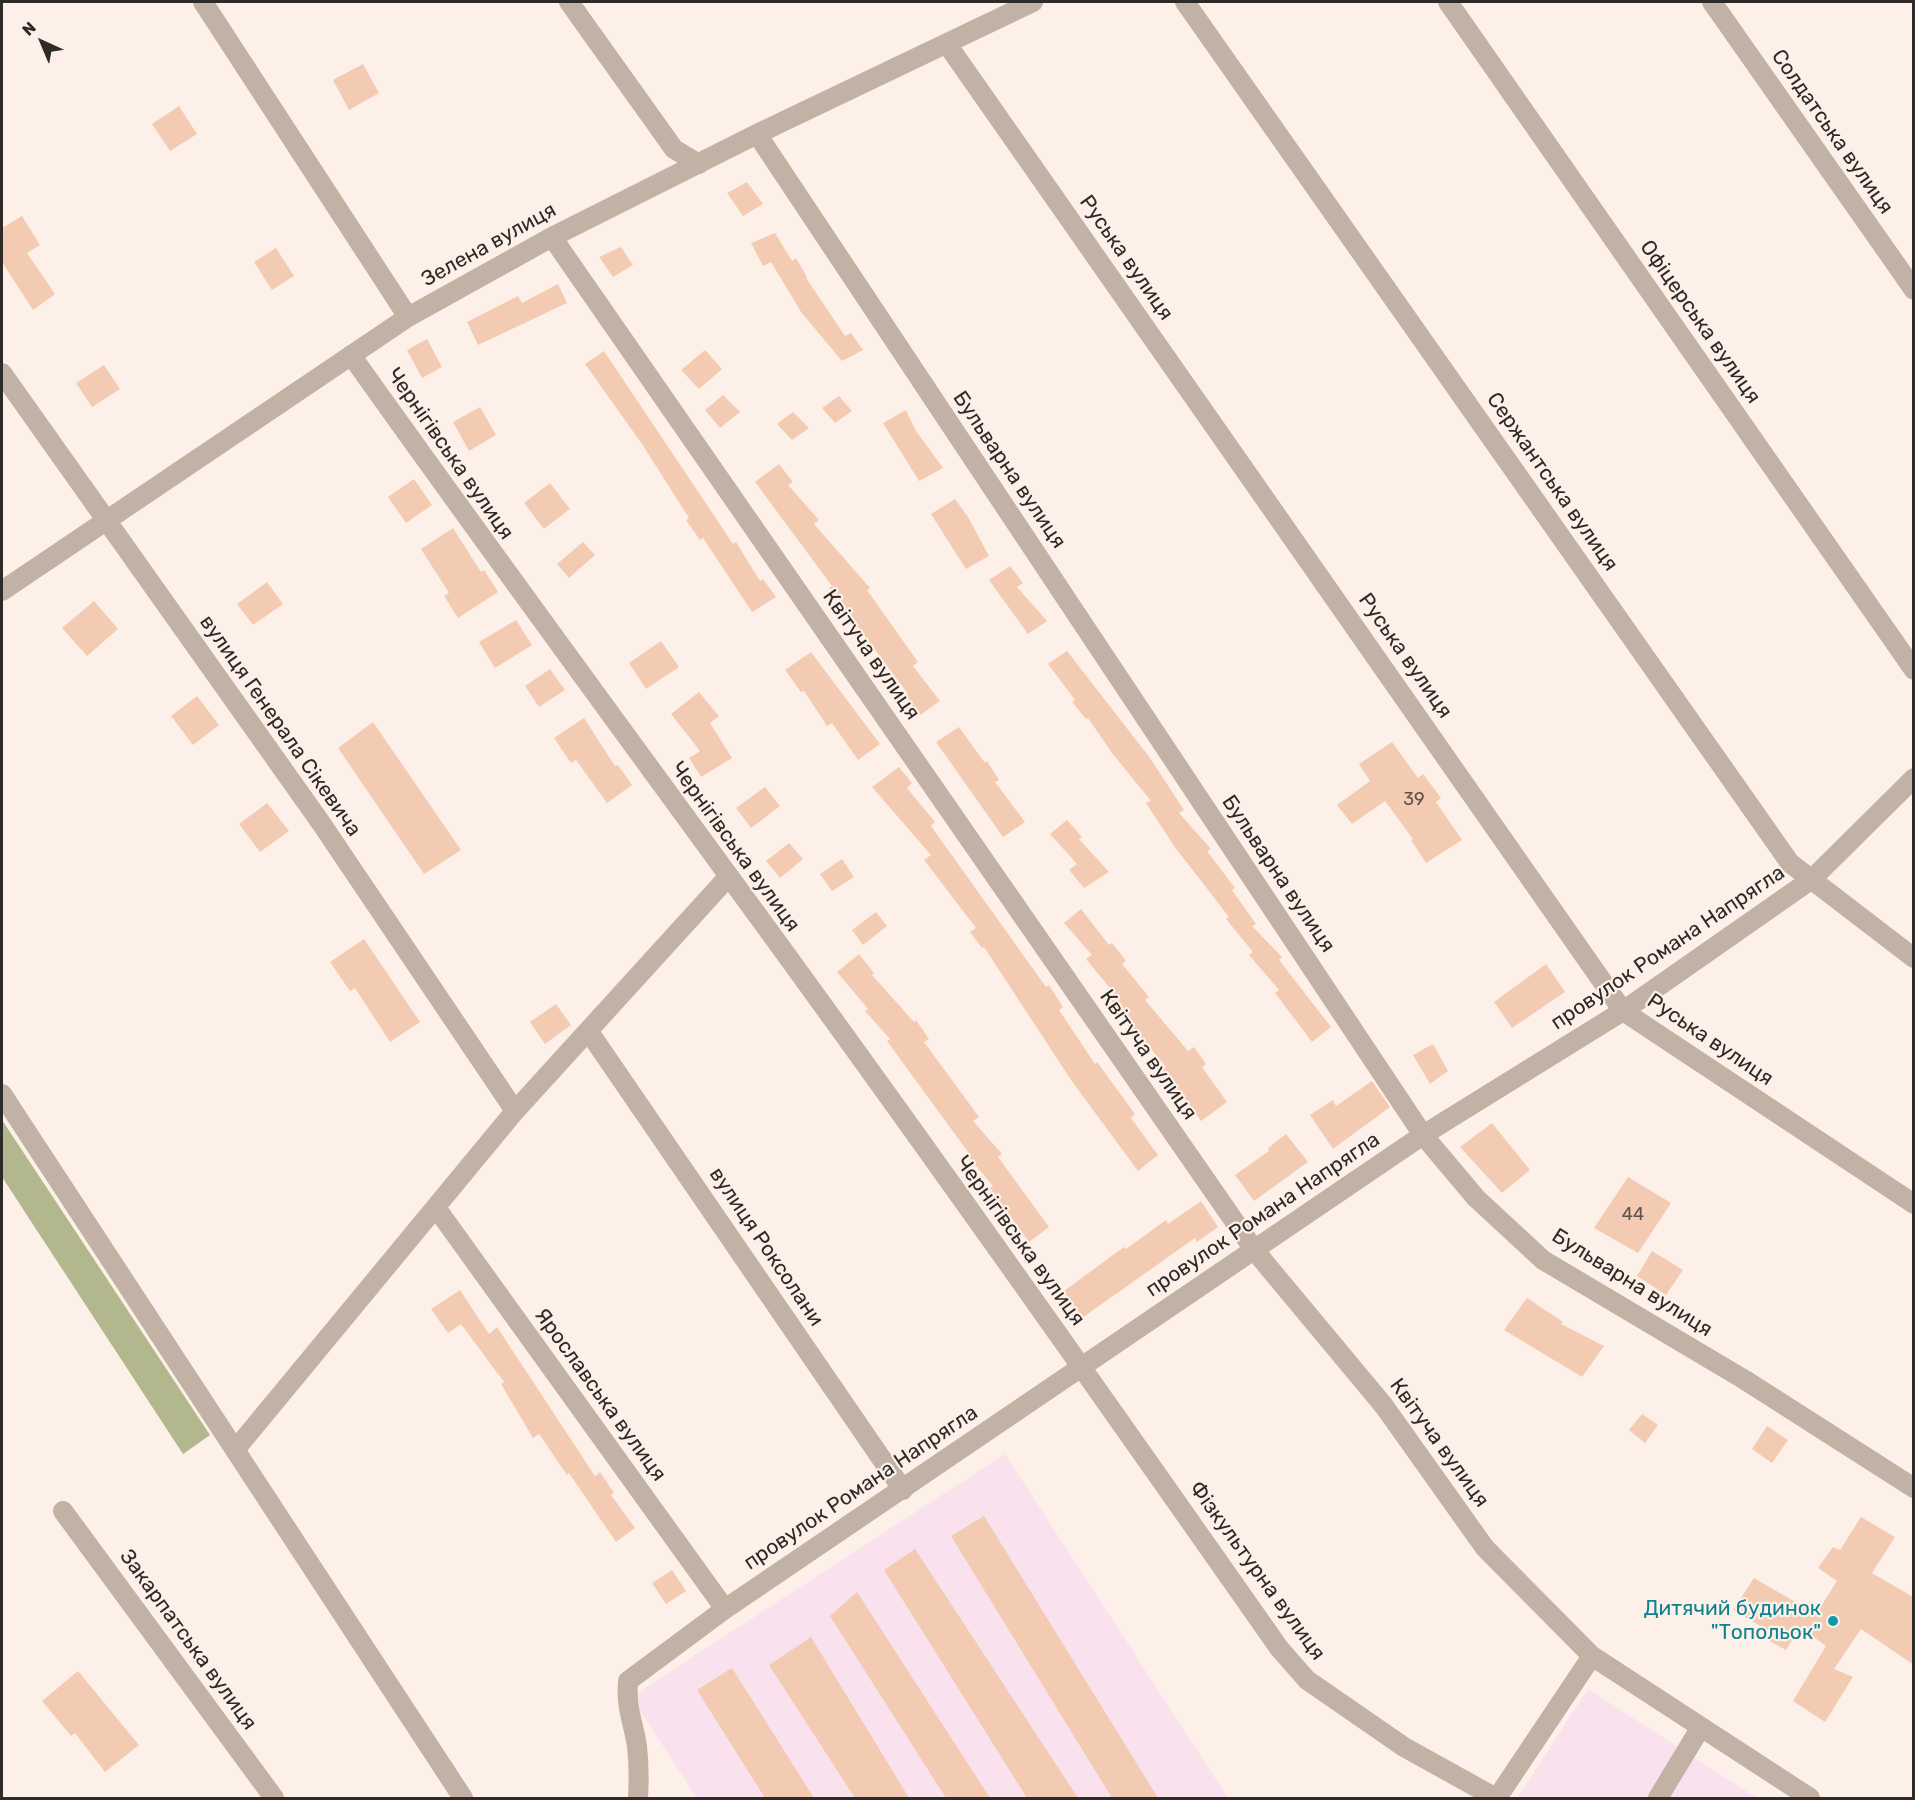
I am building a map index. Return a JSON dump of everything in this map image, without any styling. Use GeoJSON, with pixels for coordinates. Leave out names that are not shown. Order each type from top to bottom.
{"type":"FeatureCollection","features":[{"type":"Feature","properties":{"kind":"street"},"geometry":{"type":"LineString","coordinates":[[203,2],[408,317]]}},
{"type":"Feature","properties":{"kind":"street"},"geometry":{"type":"LineString","coordinates":[[569,2],[674,150],[699,164]]}},
{"type":"Feature","properties":{"kind":"street","name":"Зелена вулиця"},"geometry":{"type":"LineString","coordinates":[[2,591],[408,317],[552,237],[757,134],[1034,2]]}},
{"type":"Feature","properties":{"kind":"street","name":"Сержантська вулиця"},"geometry":{"type":"LineString","coordinates":[[1185,2],[1790,863],[1914,958]]}},
{"type":"Feature","properties":{"kind":"street","name":"Офіцерська вулиця"},"geometry":{"type":"LineString","coordinates":[[1448,2],[1914,670]]}},
{"type":"Feature","properties":{"kind":"street","name":"Солдатська вулиця"},"geometry":{"type":"LineString","coordinates":[[1712,2],[1914,290]]}},
{"type":"Feature","properties":{"kind":"street","name":"Руська вулиця"},"geometry":{"type":"LineString","coordinates":[[947,44],[1623,1011],[1914,1204]]}},
{"type":"Feature","properties":{"kind":"street","name":"Бульварна вулиця"},"geometry":{"type":"LineString","coordinates":[[757,134],[1423,1135],[1476,1198],[1543,1260],[1745,1380],[1914,1488]]}},
{"type":"Feature","properties":{"kind":"street","name":"Квітуча вулиця"},"geometry":{"type":"LineString","coordinates":[[552,237],[1255,1251],[1384,1406],[1485,1548],[1592,1656],[1810,1798]]}},
{"type":"Feature","properties":{"kind":"street","name":"Чернігівська вулиця"},"geometry":{"type":"LineString","coordinates":[[351,355],[519,592],[729,876],[1082,1367]]}},
{"type":"Feature","properties":{"kind":"street","name":"вулиця Генерала Сікевича"},"geometry":{"type":"LineString","coordinates":[[2,373],[321,823],[515,1111]]}},
{"type":"Feature","properties":{"kind":"street","name":"провулок Романа Напрягла"},"geometry":{"type":"LineString","coordinates":[[638,1798],[637,1743],[627,1702],[628,1681],[725,1609],[1423,1135],[1623,1011],[1812,879],[1914,778]]}},
{"type":"Feature","properties":{"kind":"street"},"geometry":{"type":"LineString","coordinates":[[235,1450],[437,1209],[515,1111],[729,876]]}},
{"type":"Feature","properties":{"kind":"street","name":"вулиця Роксолани"},"geometry":{"type":"LineString","coordinates":[[589,1032],[903,1490]]}},
{"type":"Feature","properties":{"kind":"street"},"geometry":{"type":"LineString","coordinates":[[2,1094],[463,1798]]}},
{"type":"Feature","properties":{"kind":"street","name":"Ярославська вулиця"},"geometry":{"type":"LineString","coordinates":[[437,1209],[725,1609]]}},
{"type":"Feature","properties":{"kind":"street","name":"Фізкультурна вулиця"},"geometry":{"type":"LineString","coordinates":[[1082,1367],[1279,1648],[1307,1680],[1404,1747],[1496,1798],[1592,1656]]}},
{"type":"Feature","properties":{"kind":"street","name":"Закарпатська вулиця"},"geometry":{"type":"LineString","coordinates":[[63,1510],[274,1798]]}},
{"type":"Feature","properties":{"kind":"street"},"geometry":{"type":"LineString","coordinates":[[1658,1798],[1701,1727]]}},
{"type":"Feature","properties":{"kind":"shaded area"},"geometry":{"type":"Polygon","coordinates":[[[1005,1454],[1228,1798],[697,1798],[631,1697],[1005,1454]]]}},
{"type":"Feature","properties":{"kind":"shaded area"},"geometry":{"type":"Polygon","coordinates":[[[1588,1689],[1757,1798],[1517,1798],[1588,1689]]]}},
{"type":"Feature","properties":{"kind":"green space"},"geometry":{"type":"Polygon","coordinates":[[[2,1120],[210,1435],[183,1454],[2,1177],[2,1120]]]}},
{"type":"Feature","properties":{"kind":"building"},"geometry":{"type":"Polygon","coordinates":[[[363,64],[379,93],[349,110],[333,80],[363,64]]]}},
{"type":"Feature","properties":{"kind":"building"},"geometry":{"type":"Polygon","coordinates":[[[179,106],[197,134],[170,151],[152,124],[179,106]]]}},
{"type":"Feature","properties":{"kind":"building"},"geometry":{"type":"Polygon","coordinates":[[[747,182],[763,204],[743,216],[727,193],[747,182]]]}},
{"type":"Feature","properties":{"kind":"building"},"geometry":{"type":"Polygon","coordinates":[[[22,216],[40,245],[27,253],[55,294],[33,310],[2,262],[2,228],[22,216]]]}},
{"type":"Feature","properties":{"kind":"building"},"geometry":{"type":"Polygon","coordinates":[[[775,233],[792,261],[796,258],[806,278],[845,336],[851,333],[863,350],[842,361],[801,312],[771,262],[763,266],[751,243],[775,233]]]}},
{"type":"Feature","properties":{"kind":"building"},"geometry":{"type":"Polygon","coordinates":[[[621,247],[633,265],[613,277],[599,257],[621,247]]]}},
{"type":"Feature","properties":{"kind":"building"},"geometry":{"type":"Polygon","coordinates":[[[276,248],[294,276],[272,290],[254,262],[276,248]]]}},
{"type":"Feature","properties":{"kind":"building"},"geometry":{"type":"Polygon","coordinates":[[[558,284],[567,303],[478,345],[467,322],[518,296],[522,303],[558,284]]]}},
{"type":"Feature","properties":{"kind":"building"},"geometry":{"type":"Polygon","coordinates":[[[427,339],[442,367],[422,378],[407,350],[427,339]]]}},
{"type":"Feature","properties":{"kind":"building"},"geometry":{"type":"Polygon","coordinates":[[[705,350],[722,369],[699,389],[681,370],[705,350]]]}},
{"type":"Feature","properties":{"kind":"building"},"geometry":{"type":"Polygon","coordinates":[[[604,351],[733,544],[736,542],[760,581],[763,579],[776,597],[752,612],[703,538],[700,540],[686,520],[689,518],[642,444],[585,364],[604,351]]]}},
{"type":"Feature","properties":{"kind":"building"},"geometry":{"type":"Polygon","coordinates":[[[104,365],[120,389],[92,407],[76,383],[104,365]]]}},
{"type":"Feature","properties":{"kind":"building"},"geometry":{"type":"Polygon","coordinates":[[[723,395],[740,412],[720,428],[705,410],[723,395]]]}},
{"type":"Feature","properties":{"kind":"building"},"geometry":{"type":"Polygon","coordinates":[[[839,396],[852,411],[835,423],[822,408],[839,396]]]}},
{"type":"Feature","properties":{"kind":"building"},"geometry":{"type":"Polygon","coordinates":[[[480,407],[496,435],[469,451],[453,422],[480,407]]]}},
{"type":"Feature","properties":{"kind":"building"},"geometry":{"type":"Polygon","coordinates":[[[906,410],[916,431],[943,468],[919,481],[883,423],[906,410]]]}},
{"type":"Feature","properties":{"kind":"building"},"geometry":{"type":"Polygon","coordinates":[[[793,412],[809,428],[792,440],[777,424],[793,412]]]}},
{"type":"Feature","properties":{"kind":"building"},"geometry":{"type":"Polygon","coordinates":[[[779,464],[793,482],[788,485],[819,520],[814,524],[870,588],[867,590],[918,662],[913,666],[940,701],[920,715],[905,695],[908,694],[829,588],[832,586],[755,482],[779,464]]]}},
{"type":"Feature","properties":{"kind":"building"},"geometry":{"type":"Polygon","coordinates":[[[414,479],[432,505],[406,523],[388,497],[414,479]]]}},
{"type":"Feature","properties":{"kind":"building"},"geometry":{"type":"Polygon","coordinates":[[[550,483],[570,509],[544,529],[524,503],[550,483]]]}},
{"type":"Feature","properties":{"kind":"building"},"geometry":{"type":"Polygon","coordinates":[[[955,499],[968,517],[989,556],[966,569],[931,514],[955,499]]]}},
{"type":"Feature","properties":{"kind":"building"},"geometry":{"type":"Polygon","coordinates":[[[453,528],[481,572],[484,570],[498,592],[458,618],[444,596],[449,593],[421,549],[453,528]]]}},
{"type":"Feature","properties":{"kind":"building"},"geometry":{"type":"Polygon","coordinates":[[[583,542],[595,555],[569,578],[557,564],[583,542]]]}},
{"type":"Feature","properties":{"kind":"building"},"geometry":{"type":"Polygon","coordinates":[[[1010,566],[1023,583],[1017,587],[1047,621],[1028,634],[989,580],[1010,566]]]}},
{"type":"Feature","properties":{"kind":"building"},"geometry":{"type":"Polygon","coordinates":[[[267,582],[283,604],[253,625],[237,604],[267,582]]]}},
{"type":"Feature","properties":{"kind":"building"},"geometry":{"type":"Polygon","coordinates":[[[94,601],[118,629],[87,656],[62,628],[94,601]]]}},
{"type":"Feature","properties":{"kind":"building"},"geometry":{"type":"Polygon","coordinates":[[[516,620],[532,645],[495,668],[479,642],[516,620]]]}},
{"type":"Feature","properties":{"kind":"building"},"geometry":{"type":"Polygon","coordinates":[[[661,641],[679,667],[646,689],[629,663],[661,641]]]}},
{"type":"Feature","properties":{"kind":"building"},"geometry":{"type":"Polygon","coordinates":[[[1067,651],[1150,758],[1184,810],[1179,813],[1211,849],[1207,851],[1235,888],[1232,890],[1256,924],[1252,926],[1282,957],[1279,960],[1331,1027],[1312,1042],[1275,993],[1279,990],[1249,955],[1253,952],[1226,919],[1229,917],[1174,846],[1146,803],[1151,801],[1112,753],[1088,718],[1086,719],[1072,702],[1075,700],[1048,664],[1067,651]]]}},
{"type":"Feature","properties":{"kind":"building"},"geometry":{"type":"Polygon","coordinates":[[[811,652],[880,744],[858,760],[832,723],[827,726],[804,691],[801,692],[785,670],[811,652]]]}},
{"type":"Feature","properties":{"kind":"building"},"geometry":{"type":"Polygon","coordinates":[[[550,669],[565,690],[539,707],[525,686],[550,669]]]}},
{"type":"Feature","properties":{"kind":"building"},"geometry":{"type":"Polygon","coordinates":[[[699,692],[719,716],[710,723],[732,758],[701,777],[689,758],[700,751],[671,714],[699,692]]]}},
{"type":"Feature","properties":{"kind":"building"},"geometry":{"type":"Polygon","coordinates":[[[197,696],[219,725],[193,745],[171,716],[197,696]]]}},
{"type":"Feature","properties":{"kind":"building"},"geometry":{"type":"Polygon","coordinates":[[[584,718],[615,766],[618,765],[632,785],[607,803],[576,760],[571,763],[554,738],[584,718]]]}},
{"type":"Feature","properties":{"kind":"building"},"geometry":{"type":"Polygon","coordinates":[[[373,722],[461,850],[424,874],[338,748],[373,722]]]}},
{"type":"Feature","properties":{"kind":"building"},"geometry":{"type":"Polygon","coordinates":[[[959,727],[985,763],[987,761],[999,780],[995,782],[1025,822],[1003,837],[936,742],[959,727]]]}},
{"type":"Feature","properties":{"kind":"building"},"geometry":{"type":"Polygon","coordinates":[[[1392,742],[1418,778],[1423,774],[1441,798],[1436,802],[1462,840],[1426,863],[1411,840],[1413,839],[1385,801],[1352,824],[1337,805],[1370,781],[1359,764],[1392,742]]]}},
{"type":"Feature","properties":{"kind":"building"},"geometry":{"type":"Polygon","coordinates":[[[899,767],[912,783],[907,788],[935,822],[931,826],[1046,987],[1049,985],[1063,1007],[1059,1010],[1095,1064],[1097,1062],[1135,1114],[1131,1118],[1158,1155],[1138,1171],[1071,1080],[984,947],[982,948],[970,932],[976,928],[924,860],[931,855],[872,787],[899,767]]]}},
{"type":"Feature","properties":{"kind":"building"},"geometry":{"type":"Polygon","coordinates":[[[765,787],[780,806],[751,828],[736,808],[765,787]]]}},
{"type":"Feature","properties":{"kind":"building"},"geometry":{"type":"Polygon","coordinates":[[[267,803],[289,831],[260,852],[239,824],[267,803]]]}},
{"type":"Feature","properties":{"kind":"building"},"geometry":{"type":"Polygon","coordinates":[[[1067,820],[1082,837],[1079,839],[1109,872],[1084,888],[1069,870],[1077,864],[1050,834],[1067,820]]]}},
{"type":"Feature","properties":{"kind":"building"},"geometry":{"type":"Polygon","coordinates":[[[789,843],[803,859],[780,878],[766,861],[789,843]]]}},
{"type":"Feature","properties":{"kind":"building"},"geometry":{"type":"Polygon","coordinates":[[[842,859],[854,877],[832,891],[820,874],[842,859]]]}},
{"type":"Feature","properties":{"kind":"building"},"geometry":{"type":"Polygon","coordinates":[[[1081,909],[1109,945],[1112,943],[1126,961],[1122,964],[1149,997],[1145,1000],[1188,1051],[1194,1047],[1206,1064],[1202,1067],[1227,1102],[1201,1121],[1162,1070],[1166,1067],[1108,997],[1114,993],[1086,959],[1092,955],[1064,923],[1081,909]]]}},
{"type":"Feature","properties":{"kind":"building"},"geometry":{"type":"Polygon","coordinates":[[[876,912],[887,926],[863,945],[852,930],[876,912]]]}},
{"type":"Feature","properties":{"kind":"building"},"geometry":{"type":"Polygon","coordinates":[[[364,939],[420,1022],[390,1042],[355,988],[350,991],[330,962],[364,939]]]}},
{"type":"Feature","properties":{"kind":"building"},"geometry":{"type":"Polygon","coordinates":[[[859,954],[874,973],[872,975],[914,1022],[916,1020],[929,1039],[924,1042],[979,1117],[973,1121],[1002,1154],[998,1157],[1049,1227],[1029,1242],[990,1188],[993,1186],[966,1154],[968,1152],[887,1041],[890,1039],[865,1011],[868,1009],[837,972],[859,954]]]}},
{"type":"Feature","properties":{"kind":"building"},"geometry":{"type":"Polygon","coordinates":[[[1546,964],[1565,992],[1512,1028],[1494,1002],[1546,964]]]}},
{"type":"Feature","properties":{"kind":"building"},"geometry":{"type":"Polygon","coordinates":[[[556,1004],[571,1025],[545,1044],[530,1022],[556,1004]]]}},
{"type":"Feature","properties":{"kind":"building"},"geometry":{"type":"Polygon","coordinates":[[[1433,1044],[1448,1071],[1430,1084],[1413,1055],[1433,1044]]]}},
{"type":"Feature","properties":{"kind":"building"},"geometry":{"type":"Polygon","coordinates":[[[1372,1081],[1390,1107],[1333,1149],[1310,1115],[1333,1100],[1336,1106],[1372,1081]]]}},
{"type":"Feature","properties":{"kind":"building"},"geometry":{"type":"Polygon","coordinates":[[[1492,1123],[1530,1170],[1502,1193],[1460,1147],[1492,1123]]]}},
{"type":"Feature","properties":{"kind":"building"},"geometry":{"type":"Polygon","coordinates":[[[1286,1134],[1308,1162],[1254,1201],[1235,1175],[1269,1151],[1268,1148],[1286,1134]]]}},
{"type":"Feature","properties":{"kind":"building"},"geometry":{"type":"Polygon","coordinates":[[[1628,1177],[1671,1203],[1638,1253],[1594,1228],[1628,1177]]]}},
{"type":"Feature","properties":{"kind":"building"},"geometry":{"type":"Polygon","coordinates":[[[1201,1201],[1218,1227],[1197,1242],[1195,1238],[1082,1318],[1064,1291],[1124,1247],[1126,1249],[1166,1220],[1168,1224],[1201,1201]]]}},
{"type":"Feature","properties":{"kind":"building"},"geometry":{"type":"Polygon","coordinates":[[[1652,1251],[1683,1270],[1666,1295],[1637,1276],[1652,1251]]]}},
{"type":"Feature","properties":{"kind":"building"},"geometry":{"type":"Polygon","coordinates":[[[460,1290],[489,1334],[497,1327],[595,1476],[600,1472],[614,1493],[611,1495],[635,1528],[616,1542],[539,1434],[533,1438],[501,1384],[504,1382],[461,1324],[448,1333],[431,1309],[460,1290]]]}},
{"type":"Feature","properties":{"kind":"building"},"geometry":{"type":"Polygon","coordinates":[[[1527,1298],[1563,1322],[1561,1324],[1604,1346],[1582,1377],[1504,1330],[1527,1298]]]}},
{"type":"Feature","properties":{"kind":"building"},"geometry":{"type":"Polygon","coordinates":[[[1642,1414],[1658,1425],[1645,1443],[1629,1430],[1642,1414]]]}},
{"type":"Feature","properties":{"kind":"building"},"geometry":{"type":"Polygon","coordinates":[[[1767,1426],[1788,1440],[1772,1463],[1752,1449],[1767,1426]]]}},
{"type":"Feature","properties":{"kind":"building"},"geometry":{"type":"Polygon","coordinates":[[[984,1516],[1158,1798],[1112,1798],[951,1536],[984,1516]]]}},
{"type":"Feature","properties":{"kind":"building","name":"Дитячий будинок \"Топольок\""},"geometry":{"type":"Polygon","coordinates":[[[1861,1517],[1895,1537],[1872,1573],[1913,1597],[1914,1665],[1861,1629],[1834,1669],[1853,1677],[1825,1722],[1793,1701],[1826,1646],[1800,1627],[1786,1650],[1764,1638],[1767,1630],[1733,1610],[1754,1578],[1816,1614],[1837,1581],[1818,1568],[1833,1547],[1840,1550],[1861,1517]]]}},
{"type":"Feature","properties":{"kind":"building"},"geometry":{"type":"Polygon","coordinates":[[[915,1549],[1078,1798],[1027,1798],[884,1570],[915,1549]]]}},
{"type":"Feature","properties":{"kind":"building"},"geometry":{"type":"Polygon","coordinates":[[[672,1570],[686,1591],[666,1604],[652,1583],[672,1570]]]}},
{"type":"Feature","properties":{"kind":"building"},"geometry":{"type":"Polygon","coordinates":[[[857,1592],[990,1798],[946,1798],[830,1616],[857,1592]]]}},
{"type":"Feature","properties":{"kind":"building"},"geometry":{"type":"Polygon","coordinates":[[[811,1637],[909,1798],[855,1798],[769,1665],[811,1637]]]}},
{"type":"Feature","properties":{"kind":"building"},"geometry":{"type":"Polygon","coordinates":[[[732,1668],[814,1798],[765,1798],[697,1690],[732,1668]]]}},
{"type":"Feature","properties":{"kind":"building"},"geometry":{"type":"Polygon","coordinates":[[[78,1671],[139,1745],[105,1772],[75,1733],[71,1736],[42,1701],[78,1671]]]}},
{"type":"Feature","properties":{"kind":"place","name":"Дитячий будинок \"Топольок\""},"geometry":{"type":"Point","coordinates":[1833,1621]}}]}
